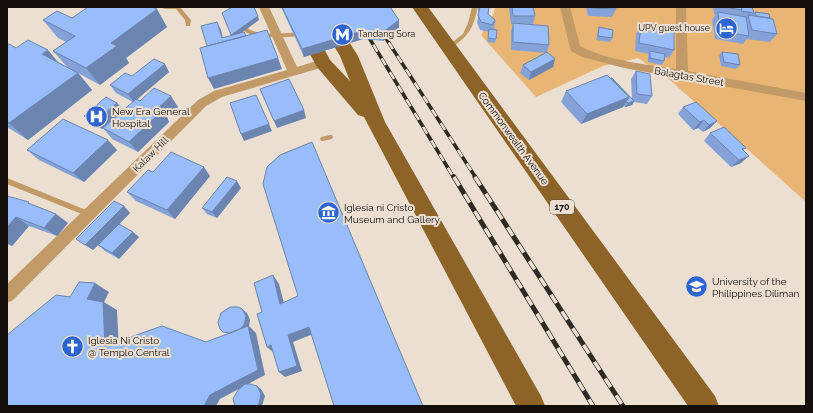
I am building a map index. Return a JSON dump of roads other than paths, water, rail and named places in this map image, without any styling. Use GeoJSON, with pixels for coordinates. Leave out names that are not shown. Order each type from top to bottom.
{"type":"FeatureCollection","features":[{"type":"Feature","properties":{"kind":"main road","name":"Commonwealth Avenue"},"geometry":{"type":"LineString","coordinates":[[420,7],[705,406]]}},
{"type":"Feature","properties":{"kind":"main road"},"geometry":{"type":"LineString","coordinates":[[340,41],[349,56],[376,123],[531,406]]}},
{"type":"Feature","properties":{"kind":"main road"},"geometry":{"type":"LineString","coordinates":[[316,48],[376,123]]}},
{"type":"Feature","properties":{"kind":"street"},"geometry":{"type":"LineString","coordinates":[[264,7],[294,72]]}},
{"type":"Feature","properties":{"kind":"street","name":"Balagtas Street"},"geometry":{"type":"LineString","coordinates":[[565,7],[575,48],[586,54],[656,73],[682,75],[806,97]]}},
{"type":"Feature","properties":{"kind":"street"},"geometry":{"type":"LineString","coordinates":[[681,7],[682,75]]}},
{"type":"Feature","properties":{"kind":"street","name":"Kalaw Hill"},"geometry":{"type":"LineString","coordinates":[[7,295],[202,103],[209,98],[294,72],[316,48]]}},
{"type":"Feature","properties":{"kind":"lane"},"geometry":{"type":"LineString","coordinates":[[164,7],[177,7],[188,20],[188,25]]}},
{"type":"Feature","properties":{"kind":"lane"},"geometry":{"type":"LineString","coordinates":[[449,47],[465,35],[471,23],[475,7]]}},
{"type":"Feature","properties":{"kind":"lane"},"geometry":{"type":"LineString","coordinates":[[241,16],[239,20],[240,26],[245,31],[257,34],[277,35],[316,48]]}},
{"type":"Feature","properties":{"kind":"lane"},"geometry":{"type":"LineString","coordinates":[[323,139],[330,137]]}},
{"type":"Feature","properties":{"kind":"lane"},"geometry":{"type":"LineString","coordinates":[[7,181],[89,214]]}},
{"type":"Feature","properties":{"kind":"railway"},"geometry":{"type":"LineString","coordinates":[[380,29],[476,178]]}},
{"type":"Feature","properties":{"kind":"railway"},"geometry":{"type":"LineString","coordinates":[[365,31],[454,178]]}},
{"type":"Feature","properties":{"kind":"railway"},"geometry":{"type":"LineString","coordinates":[[454,177],[593,406]]}},
{"type":"Feature","properties":{"kind":"railway"},"geometry":{"type":"LineString","coordinates":[[475,177],[623,406]]}},
{"type":"Feature","properties":{"kind":"place","name":"UPV guest house"},"geometry":{"type":"Point","coordinates":[726,28]}},
{"type":"Feature","properties":{"kind":"place","name":"Tandang Sora"},"geometry":{"type":"Point","coordinates":[343,34]}},
{"type":"Feature","properties":{"kind":"place","name":"New Era General Hospital"},"geometry":{"type":"Point","coordinates":[96,117]}},
{"type":"Feature","properties":{"kind":"place","name":"Iglesia ni Cristo Museum and Gallery"},"geometry":{"type":"Point","coordinates":[329,213]}},
{"type":"Feature","properties":{"kind":"place","name":"University of the Philippines Diliman"},"geometry":{"type":"Point","coordinates":[697,287]}},
{"type":"Feature","properties":{"kind":"place","name":"Iglesia Ni Cristo @ Templo Central"},"geometry":{"type":"Point","coordinates":[72,346]}}]}
